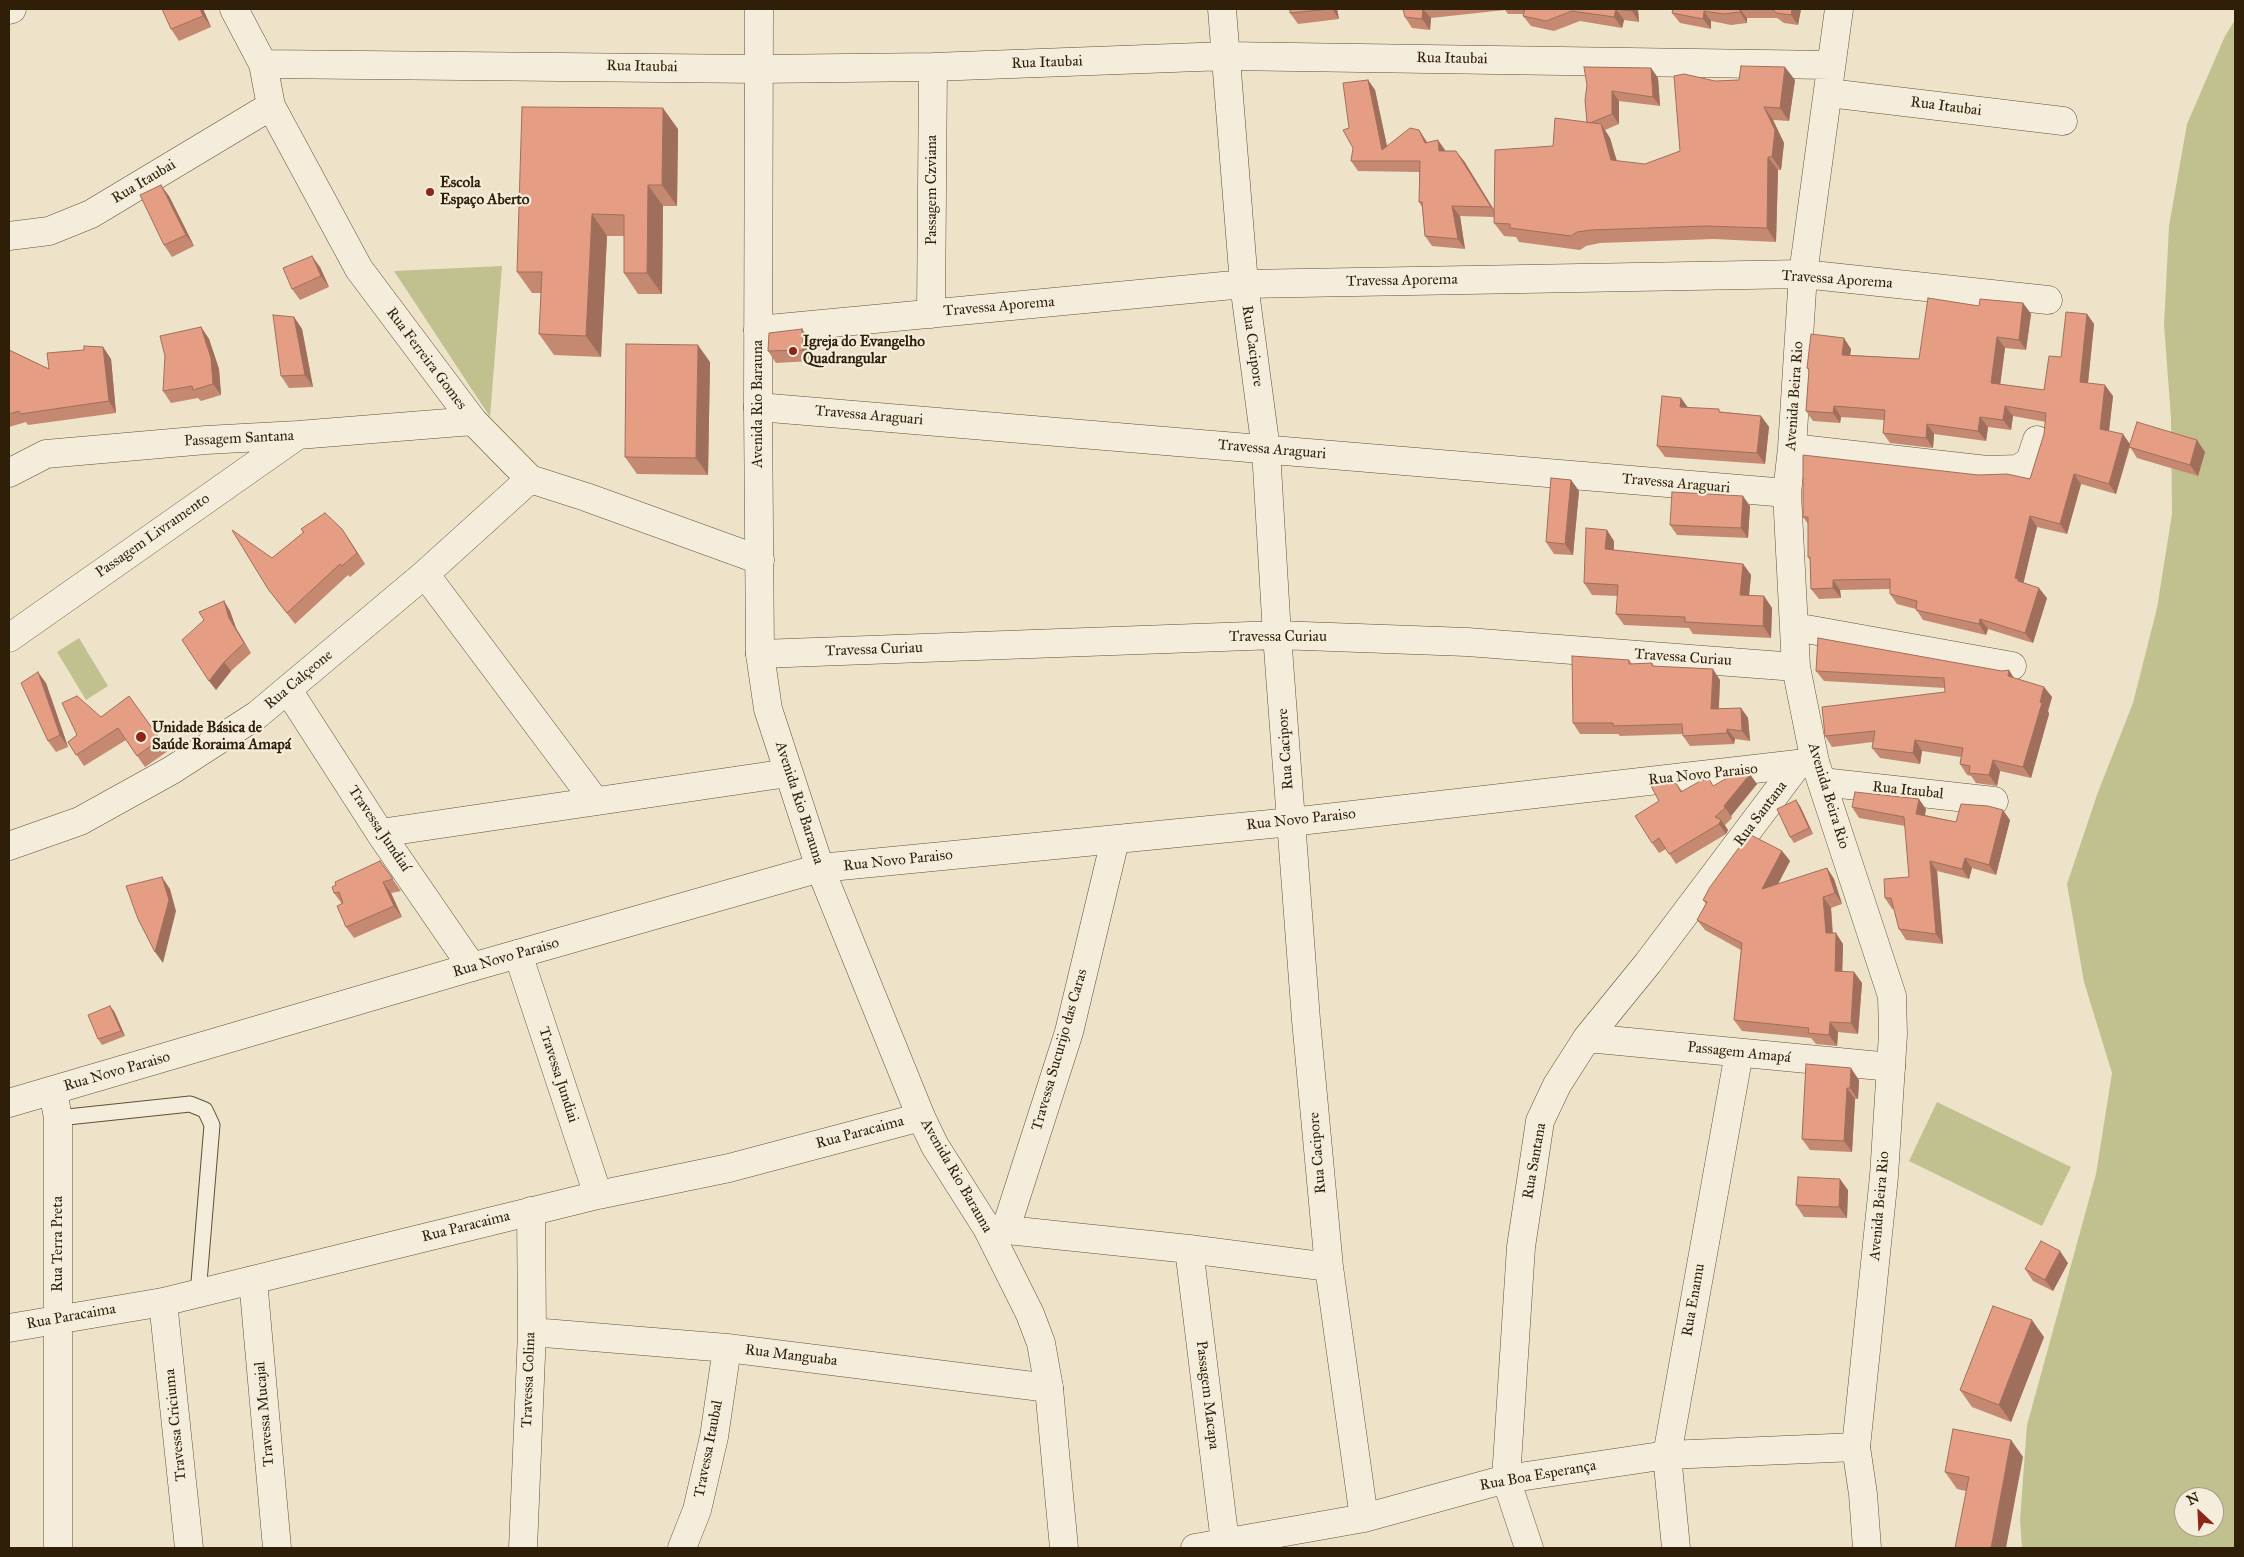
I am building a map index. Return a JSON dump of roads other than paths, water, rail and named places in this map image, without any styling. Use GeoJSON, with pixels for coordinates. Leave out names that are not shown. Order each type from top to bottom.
{"type":"FeatureCollection","features":[{"type":"Feature","properties":{"kind":"street","name":"Rua Ferreira Gomes"},"geometry":{"type":"LineString","coordinates":[[234,9],[263,64],[270,106],[359,268],[474,421],[530,479],[586,497],[760,560]]}},
{"type":"Feature","properties":{"kind":"street","name":"Avenida Rio Barauna"},"geometry":{"type":"LineString","coordinates":[[759,9],[758,407],[760,654],[768,709],[820,868],[922,1117],[935,1146],[996,1228],[1041,1343],[1049,1388],[1064,1548]]}},
{"type":"Feature","properties":{"kind":"street","name":"Rua Cacipore"},"geometry":{"type":"LineString","coordinates":[[1222,9],[1244,284],[1266,450],[1277,635],[1306,1020],[1329,1267],[1364,1518]]}},
{"type":"Feature","properties":{"kind":"street","name":"Avenida Beira Rio"},"geometry":{"type":"LineString","coordinates":[[1839,9],[1803,274],[1792,448],[1787,493],[1796,667],[1812,769],[1892,996],[1893,1034],[1884,1176],[1856,1447],[1863,1494],[1867,1548]]}},
{"type":"Feature","properties":{"kind":"street","name":"Rua Itaubai"},"geometry":{"type":"LineString","coordinates":[[263,64],[758,68],[934,67],[1226,56],[1830,65]]}},
{"type":"Feature","properties":{"kind":"street","name":"Passagem Czviana"},"geometry":{"type":"LineString","coordinates":[[931,314],[934,67]]}},
{"type":"Feature","properties":{"kind":"street","name":"Rua Itaubai"},"geometry":{"type":"LineString","coordinates":[[1829,93],[2063,121]]}},
{"type":"Feature","properties":{"kind":"street","name":"Rua Itaubai"},"geometry":{"type":"LineString","coordinates":[[9,236],[49,230],[91,214],[270,106]]}},
{"type":"Feature","properties":{"kind":"street","name":"Travessa Aporema"},"geometry":{"type":"LineString","coordinates":[[758,330],[1244,284],[1803,274],[2048,300]]}},
{"type":"Feature","properties":{"kind":"street","name":"Travessa Araguari"},"geometry":{"type":"LineString","coordinates":[[758,407],[1787,493]]}},
{"type":"Feature","properties":{"kind":"street","name":"Passagem Santana"},"geometry":{"type":"LineString","coordinates":[[9,473],[46,454],[206,440],[298,435],[474,421]]}},
{"type":"Feature","properties":{"kind":"street","name":"Passagem Livramento"},"geometry":{"type":"LineString","coordinates":[[9,638],[298,435]]}},
{"type":"Feature","properties":{"kind":"street"},"geometry":{"type":"LineString","coordinates":[[1792,448],[1987,470],[2018,469],[2030,461],[2038,440]]}},
{"type":"Feature","properties":{"kind":"street","name":"Rua Calçeone"},"geometry":{"type":"LineString","coordinates":[[9,846],[80,821],[172,770],[258,715],[425,574],[530,479]]}},
{"type":"Feature","properties":{"kind":"street"},"geometry":{"type":"LineString","coordinates":[[425,574],[595,801]]}},
{"type":"Feature","properties":{"kind":"street"},"geometry":{"type":"LineString","coordinates":[[1795,627],[2012,666]]}},
{"type":"Feature","properties":{"kind":"street","name":"Travessa Curiau"},"geometry":{"type":"LineString","coordinates":[[760,654],[1277,635],[1467,642],[1796,667]]}},
{"type":"Feature","properties":{"kind":"street","name":"Travessa Jundiaí"},"geometry":{"type":"LineString","coordinates":[[288,690],[380,833],[472,967]]}},
{"type":"Feature","properties":{"kind":"street","name":"Rua Novo Paraiso"},"geometry":{"type":"LineString","coordinates":[[9,1103],[472,967],[820,868],[1812,769]]}},
{"type":"Feature","properties":{"kind":"street","name":"Rua Itaubal"},"geometry":{"type":"LineString","coordinates":[[1812,769],[1994,801]]}},
{"type":"Feature","properties":{"kind":"street","name":"Rua Santana"},"geometry":{"type":"LineString","coordinates":[[1529,1548],[1506,1479],[1520,1247],[1540,1121],[1556,1085],[1586,1038],[1812,769]]}},
{"type":"Feature","properties":{"kind":"street"},"geometry":{"type":"LineString","coordinates":[[380,833],[788,773]]}},
{"type":"Feature","properties":{"kind":"street","name":"Travessa Sucurijo das Caras"},"geometry":{"type":"LineString","coordinates":[[996,1228],[1069,1032],[1115,840]]}},
{"type":"Feature","properties":{"kind":"street","name":"Travessa Jundiai"},"geometry":{"type":"LineString","coordinates":[[518,954],[598,1195]]}},
{"type":"Feature","properties":{"kind":"street","name":"Passagem Amapá"},"geometry":{"type":"LineString","coordinates":[[1586,1038],[1891,1067]]}},
{"type":"Feature","properties":{"kind":"street","name":"Rua Enamu"},"geometry":{"type":"LineString","coordinates":[[1676,1548],[1667,1455],[1739,1053]]}},
{"type":"Feature","properties":{"kind":"street","name":"Rua Terra Preta"},"geometry":{"type":"LineString","coordinates":[[54,1090],[58,1118],[58,1548]]}},
{"type":"Feature","properties":{"kind":"street","name":"Rua Paracaima"},"geometry":{"type":"LineString","coordinates":[[9,1328],[163,1302],[198,1294],[598,1195],[729,1168],[922,1117]]}},
{"type":"Feature","properties":{"kind":"street","name":"Travessa Colina"},"geometry":{"type":"LineString","coordinates":[[522,1548],[532,1332],[531,1211]]}},
{"type":"Feature","properties":{"kind":"street"},"geometry":{"type":"LineString","coordinates":[[996,1228],[1188,1248],[1329,1267]]}},
{"type":"Feature","properties":{"kind":"street","name":"Passagem Macapa"},"geometry":{"type":"LineString","coordinates":[[1188,1248],[1225,1542]]}},
{"type":"Feature","properties":{"kind":"street","name":"Travessa Mucajal"},"geometry":{"type":"LineString","coordinates":[[253,1280],[277,1548]]}},
{"type":"Feature","properties":{"kind":"street","name":"Travessa Criciuma"},"geometry":{"type":"LineString","coordinates":[[163,1302],[189,1548]]}},
{"type":"Feature","properties":{"kind":"street","name":"Rua Manguaba"},"geometry":{"type":"LineString","coordinates":[[532,1332],[727,1348],[1049,1388]]}},
{"type":"Feature","properties":{"kind":"street","name":"Travessa Itaubal"},"geometry":{"type":"LineString","coordinates":[[682,1548],[697,1510],[714,1437],[727,1348]]}},
{"type":"Feature","properties":{"kind":"street","name":"Rua Boa Esperança"},"geometry":{"type":"LineString","coordinates":[[1196,1548],[1364,1518],[1506,1479],[1667,1455],[1856,1447]]}},
{"type":"Feature","properties":{"kind":"lane"},"geometry":{"type":"LineString","coordinates":[[58,1118],[190,1104],[205,1110],[212,1124],[198,1294]]}},
{"type":"Feature","properties":{"kind":"place","name":"Escola Espaço Aberto"},"geometry":{"type":"Point","coordinates":[430,192]}},
{"type":"Feature","properties":{"kind":"place","name":"Igreja do Evangelho Quadrangular"},"geometry":{"type":"Point","coordinates":[793,351]}},
{"type":"Feature","properties":{"kind":"place","name":"Unidade Básica de Saúde Roraima Amapá"},"geometry":{"type":"Point","coordinates":[141,737]}}]}
